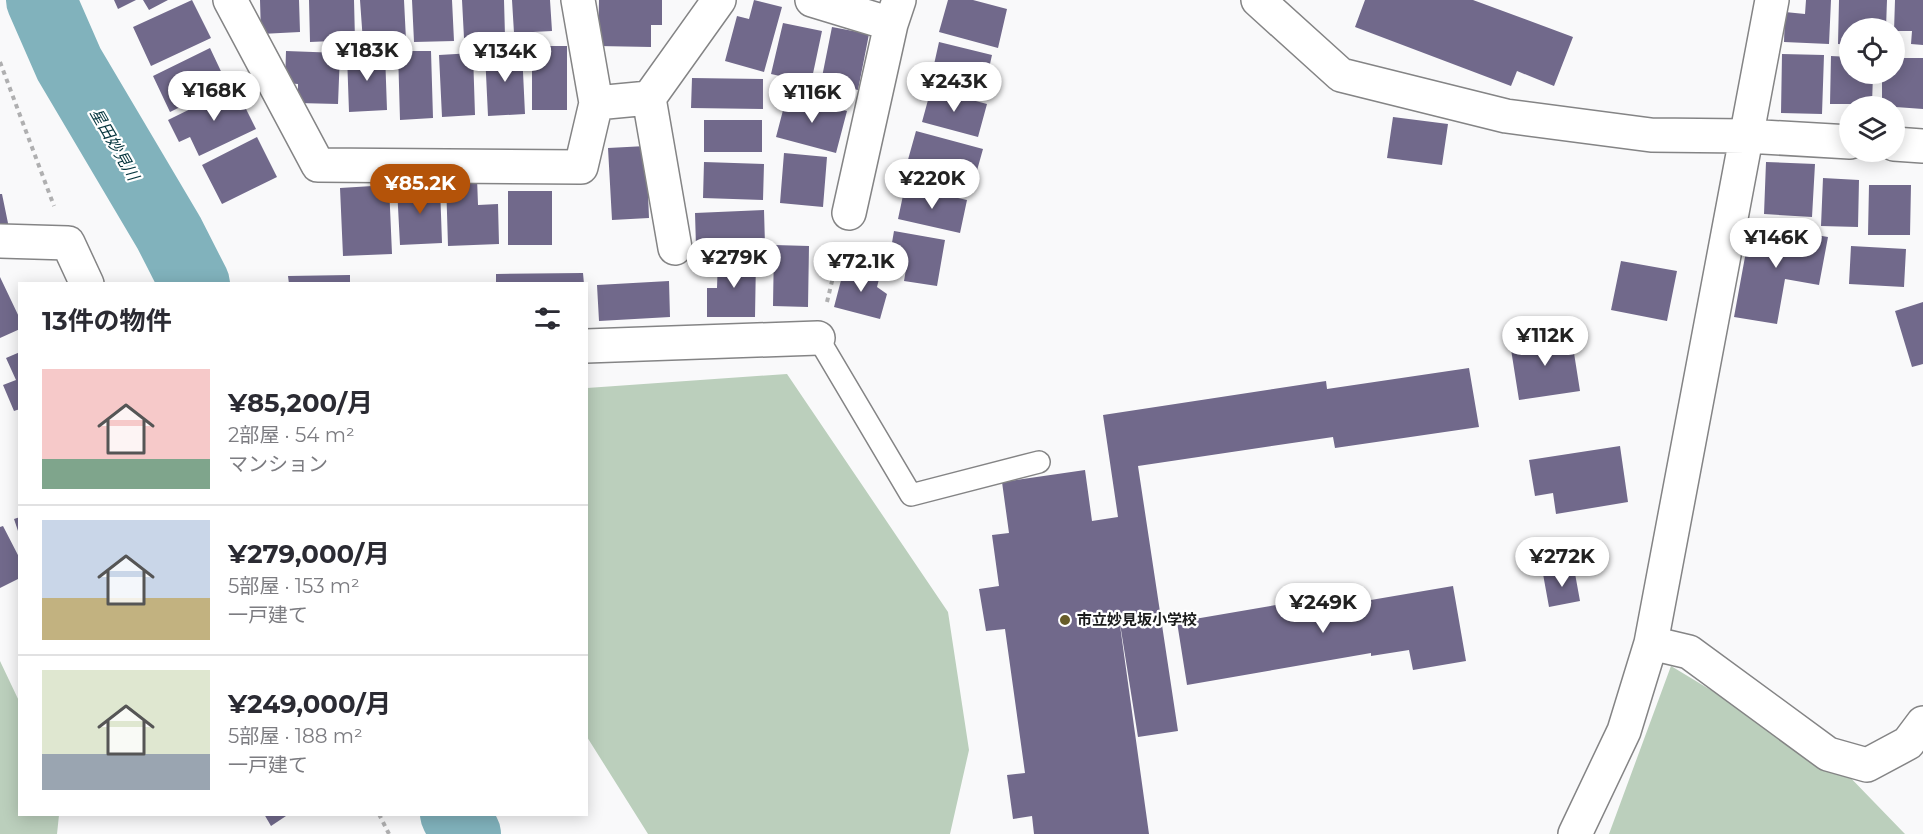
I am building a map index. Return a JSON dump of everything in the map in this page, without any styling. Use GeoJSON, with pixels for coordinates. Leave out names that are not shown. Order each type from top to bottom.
{"type":"FeatureCollection","features":[{"type":"Feature","properties":{"kind":"street"},"geometry":{"type":"LineString","coordinates":[[231,0],[318,165],[581,167],[596,103],[578,0]]}},
{"type":"Feature","properties":{"kind":"street"},"geometry":{"type":"LineString","coordinates":[[675,248],[649,98],[719,0]]}},
{"type":"Feature","properties":{"kind":"street"},"geometry":{"type":"LineString","coordinates":[[812,0],[895,12],[849,213]]}},
{"type":"Feature","properties":{"kind":"street"},"geometry":{"type":"LineString","coordinates":[[1258,0],[1341,75],[1506,116],[1651,135],[1746,136],[1839,141]]}},
{"type":"Feature","properties":{"kind":"street"},"geometry":{"type":"LineString","coordinates":[[1575,834],[1624,731],[1651,643],[1772,0]]}},
{"type":"Feature","properties":{"kind":"street"},"geometry":{"type":"LineString","coordinates":[[596,103],[649,98]]}},
{"type":"Feature","properties":{"kind":"street"},"geometry":{"type":"LineString","coordinates":[[1905,145],[1923,146]]}},
{"type":"Feature","properties":{"kind":"street"},"geometry":{"type":"LineString","coordinates":[[0,241],[68,243],[86,282]]}},
{"type":"Feature","properties":{"kind":"street"},"geometry":{"type":"LineString","coordinates":[[588,346],[818,338]]}},
{"type":"Feature","properties":{"kind":"street"},"geometry":{"type":"LineString","coordinates":[[1651,643],[1689,652],[1827,754],[1868,765],[1908,743],[1923,723]]}},
{"type":"Feature","properties":{"kind":"lane"},"geometry":{"type":"LineString","coordinates":[[818,338],[911,495],[1039,462]]}},
{"type":"Feature","properties":{"kind":"path"},"geometry":{"type":"LineString","coordinates":[[0,62],[68,243]]}},
{"type":"Feature","properties":{"kind":"path"},"geometry":{"type":"LineString","coordinates":[[818,338],[849,213]]}},
{"type":"Feature","properties":{"kind":"path"},"geometry":{"type":"LineString","coordinates":[[380,816],[389,834]]}},
{"type":"Feature","properties":{"kind":"green space"},"geometry":{"type":"Polygon","coordinates":[[[787,374],[948,612],[969,750],[950,834],[648,834],[588,739],[588,388],[787,374]]]}},
{"type":"Feature","properties":{"kind":"green space"},"geometry":{"type":"Polygon","coordinates":[[[0,661],[18,699],[18,816],[59,816],[57,834],[0,834],[0,661]]]}},
{"type":"Feature","properties":{"kind":"green space"},"geometry":{"type":"Polygon","coordinates":[[[1671,666],[1842,769],[1905,834],[1609,834],[1671,666]]]}},
{"type":"Feature","properties":{"kind":"building"},"geometry":{"type":"Polygon","coordinates":[[[114,0],[136,0],[118,9],[114,0]]]}},
{"type":"Feature","properties":{"kind":"building"},"geometry":{"type":"Polygon","coordinates":[[[143,0],[168,0],[149,10],[143,0]]]}},
{"type":"Feature","properties":{"kind":"building"},"geometry":{"type":"Polygon","coordinates":[[[192,0],[211,38],[151,66],[133,27],[192,0]]]}},
{"type":"Feature","properties":{"kind":"building"},"geometry":{"type":"Polygon","coordinates":[[[260,0],[299,0],[300,32],[261,34],[260,0]]]}},
{"type":"Feature","properties":{"kind":"building"},"geometry":{"type":"Polygon","coordinates":[[[309,0],[354,0],[355,40],[310,42],[309,0]]]}},
{"type":"Feature","properties":{"kind":"building"},"geometry":{"type":"Polygon","coordinates":[[[360,0],[404,0],[406,40],[363,42],[360,0]]]}},
{"type":"Feature","properties":{"kind":"building"},"geometry":{"type":"Polygon","coordinates":[[[412,0],[452,0],[454,41],[414,42],[412,0]]]}},
{"type":"Feature","properties":{"kind":"building"},"geometry":{"type":"Polygon","coordinates":[[[462,0],[504,0],[505,36],[464,38],[462,0]]]}},
{"type":"Feature","properties":{"kind":"building"},"geometry":{"type":"Polygon","coordinates":[[[512,0],[550,0],[552,31],[514,33],[512,0]]]}},
{"type":"Feature","properties":{"kind":"building"},"geometry":{"type":"Polygon","coordinates":[[[599,0],[662,0],[662,25],[651,25],[651,47],[598,46],[599,0]]]}},
{"type":"Feature","properties":{"kind":"building"},"geometry":{"type":"Polygon","coordinates":[[[754,0],[782,7],[764,72],[725,61],[737,16],[749,19],[754,0]]]}},
{"type":"Feature","properties":{"kind":"building"},"geometry":{"type":"Polygon","coordinates":[[[948,0],[973,0],[1007,9],[998,48],[939,32],[948,0]]]}},
{"type":"Feature","properties":{"kind":"building"},"geometry":{"type":"Polygon","coordinates":[[[1365,0],[1473,0],[1573,37],[1554,86],[1517,71],[1511,86],[1355,27],[1365,0]]]}},
{"type":"Feature","properties":{"kind":"building"},"geometry":{"type":"Polygon","coordinates":[[[1806,0],[1831,0],[1829,44],[1784,42],[1785,12],[1805,14],[1806,0]]]}},
{"type":"Feature","properties":{"kind":"building"},"geometry":{"type":"Polygon","coordinates":[[[1839,0],[1887,0],[1886,18],[1839,18],[1838,44],[1839,0]]]}},
{"type":"Feature","properties":{"kind":"building"},"geometry":{"type":"Polygon","coordinates":[[[1895,0],[1923,0],[1923,45],[1911,44],[1912,31],[1905,31],[1905,18],[1894,18],[1895,0]]]}},
{"type":"Feature","properties":{"kind":"building"},"geometry":{"type":"Polygon","coordinates":[[[783,23],[822,31],[811,83],[771,74],[783,23]]]}},
{"type":"Feature","properties":{"kind":"building"},"geometry":{"type":"Polygon","coordinates":[[[832,27],[869,34],[858,90],[821,82],[832,27]]]}},
{"type":"Feature","properties":{"kind":"building"},"geometry":{"type":"Polygon","coordinates":[[[939,42],[992,55],[984,91],[931,78],[939,42]]]}},
{"type":"Feature","properties":{"kind":"building"},"geometry":{"type":"Polygon","coordinates":[[[532,46],[567,46],[567,110],[532,110],[532,46]]]}},
{"type":"Feature","properties":{"kind":"building"},"geometry":{"type":"Polygon","coordinates":[[[210,48],[227,84],[170,112],[153,76],[210,48]]]}},
{"type":"Feature","properties":{"kind":"building"},"geometry":{"type":"Polygon","coordinates":[[[286,51],[340,53],[338,104],[298,103],[298,84],[285,83],[286,51]]]}},
{"type":"Feature","properties":{"kind":"building"},"geometry":{"type":"Polygon","coordinates":[[[398,51],[431,51],[433,118],[400,120],[398,51]]]}},
{"type":"Feature","properties":{"kind":"building"},"geometry":{"type":"Polygon","coordinates":[[[522,51],[525,114],[488,116],[485,53],[522,51]]]}},
{"type":"Feature","properties":{"kind":"building"},"geometry":{"type":"Polygon","coordinates":[[[385,53],[387,110],[349,112],[347,55],[385,53]]]}},
{"type":"Feature","properties":{"kind":"building"},"geometry":{"type":"Polygon","coordinates":[[[473,53],[475,115],[442,117],[439,55],[473,53]]]}},
{"type":"Feature","properties":{"kind":"building"},"geometry":{"type":"Polygon","coordinates":[[[1782,54],[1824,55],[1822,114],[1781,113],[1782,54]]]}},
{"type":"Feature","properties":{"kind":"building"},"geometry":{"type":"Polygon","coordinates":[[[1831,56],[1839,56],[1839,84],[1873,84],[1872,96],[1839,96],[1839,104],[1830,104],[1831,56]]]}},
{"type":"Feature","properties":{"kind":"building"},"geometry":{"type":"Polygon","coordinates":[[[1905,58],[1923,58],[1923,109],[1905,108],[1905,96],[1882,96],[1882,84],[1905,84],[1905,58]]]}},
{"type":"Feature","properties":{"kind":"building"},"geometry":{"type":"Polygon","coordinates":[[[692,78],[763,79],[763,109],[691,108],[692,78]]]}},
{"type":"Feature","properties":{"kind":"building"},"geometry":{"type":"Polygon","coordinates":[[[235,87],[256,129],[199,156],[190,137],[179,142],[168,120],[235,87]]]}},
{"type":"Feature","properties":{"kind":"building"},"geometry":{"type":"Polygon","coordinates":[[[931,89],[987,104],[978,137],[922,122],[931,89]]]}},
{"type":"Feature","properties":{"kind":"building"},"geometry":{"type":"Polygon","coordinates":[[[787,95],[847,111],[836,153],[776,137],[787,95]]]}},
{"type":"Feature","properties":{"kind":"building"},"geometry":{"type":"Polygon","coordinates":[[[1393,117],[1448,124],[1442,165],[1387,158],[1393,117]]]}},
{"type":"Feature","properties":{"kind":"building"},"geometry":{"type":"Polygon","coordinates":[[[704,120],[762,120],[762,152],[704,152],[704,120]]]}},
{"type":"Feature","properties":{"kind":"building"},"geometry":{"type":"Polygon","coordinates":[[[916,131],[983,149],[976,174],[959,169],[955,188],[904,174],[916,131]]]}},
{"type":"Feature","properties":{"kind":"building"},"geometry":{"type":"Polygon","coordinates":[[[257,137],[277,177],[222,204],[202,165],[257,137]]]}},
{"type":"Feature","properties":{"kind":"building"},"geometry":{"type":"Polygon","coordinates":[[[646,146],[649,218],[612,220],[608,148],[646,146]]]}},
{"type":"Feature","properties":{"kind":"building"},"geometry":{"type":"Polygon","coordinates":[[[784,153],[827,157],[823,207],[780,203],[784,153]]]}},
{"type":"Feature","properties":{"kind":"building"},"geometry":{"type":"Polygon","coordinates":[[[704,162],[764,164],[763,200],[703,198],[704,162]]]}},
{"type":"Feature","properties":{"kind":"building"},"geometry":{"type":"Polygon","coordinates":[[[1766,162],[1815,164],[1812,217],[1764,214],[1766,162]]]}},
{"type":"Feature","properties":{"kind":"building"},"geometry":{"type":"Polygon","coordinates":[[[477,178],[478,205],[498,204],[499,244],[448,246],[446,180],[477,178]]]}},
{"type":"Feature","properties":{"kind":"building"},"geometry":{"type":"Polygon","coordinates":[[[1823,178],[1859,180],[1858,227],[1821,226],[1823,178]]]}},
{"type":"Feature","properties":{"kind":"building"},"geometry":{"type":"Polygon","coordinates":[[[389,185],[392,254],[343,256],[340,188],[389,185]]]}},
{"type":"Feature","properties":{"kind":"building"},"geometry":{"type":"Polygon","coordinates":[[[1869,185],[1911,185],[1910,235],[1868,235],[1869,185]]]}},
{"type":"Feature","properties":{"kind":"building"},"geometry":{"type":"Polygon","coordinates":[[[440,186],[442,243],[400,245],[397,188],[440,186]]]}},
{"type":"Feature","properties":{"kind":"building"},"geometry":{"type":"Polygon","coordinates":[[[905,186],[967,200],[960,233],[898,219],[905,186]]]}},
{"type":"Feature","properties":{"kind":"building"},"geometry":{"type":"Polygon","coordinates":[[[508,191],[552,191],[552,245],[508,245],[508,191]]]}},
{"type":"Feature","properties":{"kind":"building"},"geometry":{"type":"Polygon","coordinates":[[[0,194],[2,194],[9,228],[0,229],[0,194]]]}},
{"type":"Feature","properties":{"kind":"building"},"geometry":{"type":"Polygon","coordinates":[[[764,210],[765,245],[696,247],[695,213],[764,210]]]}},
{"type":"Feature","properties":{"kind":"building"},"geometry":{"type":"Polygon","coordinates":[[[1751,224],[1828,237],[1819,285],[1785,279],[1777,324],[1734,317],[1751,224]]]}},
{"type":"Feature","properties":{"kind":"building"},"geometry":{"type":"Polygon","coordinates":[[[894,231],[945,240],[937,286],[904,281],[907,263],[889,260],[894,231]]]}},
{"type":"Feature","properties":{"kind":"building"},"geometry":{"type":"Polygon","coordinates":[[[774,245],[809,246],[808,307],[773,306],[774,245]]]}},
{"type":"Feature","properties":{"kind":"building"},"geometry":{"type":"Polygon","coordinates":[[[1851,246],[1906,249],[1904,287],[1849,284],[1851,246]]]}},
{"type":"Feature","properties":{"kind":"building"},"geometry":{"type":"Polygon","coordinates":[[[718,258],[756,258],[755,317],[707,317],[707,288],[717,288],[718,258]]]}},
{"type":"Feature","properties":{"kind":"building"},"geometry":{"type":"Polygon","coordinates":[[[1621,261],[1677,271],[1667,321],[1611,310],[1621,261]]]}},
{"type":"Feature","properties":{"kind":"building"},"geometry":{"type":"Polygon","coordinates":[[[845,265],[880,275],[877,287],[887,294],[880,319],[834,307],[845,265]]]}},
{"type":"Feature","properties":{"kind":"building"},"geometry":{"type":"Polygon","coordinates":[[[583,273],[584,282],[496,282],[496,274],[583,273]]]}},
{"type":"Feature","properties":{"kind":"building"},"geometry":{"type":"Polygon","coordinates":[[[350,275],[350,282],[289,282],[288,276],[350,275]]]}},
{"type":"Feature","properties":{"kind":"building"},"geometry":{"type":"Polygon","coordinates":[[[0,277],[18,315],[18,330],[0,338],[0,277]]]}},
{"type":"Feature","properties":{"kind":"building"},"geometry":{"type":"Polygon","coordinates":[[[669,281],[670,317],[599,321],[597,285],[669,281]]]}},
{"type":"Feature","properties":{"kind":"building"},"geometry":{"type":"Polygon","coordinates":[[[1923,302],[1923,364],[1912,367],[1895,311],[1923,302]]]}},
{"type":"Feature","properties":{"kind":"building"},"geometry":{"type":"Polygon","coordinates":[[[1571,334],[1580,391],[1519,400],[1510,343],[1571,334]]]}},
{"type":"Feature","properties":{"kind":"building"},"geometry":{"type":"Polygon","coordinates":[[[18,353],[18,410],[14,411],[3,385],[16,380],[6,358],[18,353]]]}},
{"type":"Feature","properties":{"kind":"building"},"geometry":{"type":"Polygon","coordinates":[[[1469,368],[1479,427],[1335,448],[1333,437],[1138,466],[1178,731],[1138,737],[1118,611],[1149,834],[1034,834],[1032,816],[1013,819],[1007,775],[1025,773],[1005,629],[986,631],[979,589],[999,586],[992,535],[1009,533],[1002,482],[1085,470],[1092,521],[1118,517],[1103,415],[1326,381],[1327,389],[1469,368]]]}},
{"type":"Feature","properties":{"kind":"building"},"geometry":{"type":"Polygon","coordinates":[[[1620,446],[1628,502],[1556,514],[1553,493],[1535,496],[1529,460],[1620,446]]]}},
{"type":"Feature","properties":{"kind":"building"},"geometry":{"type":"Polygon","coordinates":[[[18,518],[18,531],[14,519],[18,518]]]}},
{"type":"Feature","properties":{"kind":"building"},"geometry":{"type":"Polygon","coordinates":[[[3,526],[18,555],[18,579],[0,588],[0,527],[3,526]]]}},
{"type":"Feature","properties":{"kind":"building"},"geometry":{"type":"Polygon","coordinates":[[[1574,568],[1580,601],[1549,607],[1543,574],[1574,568]]]}},
{"type":"Feature","properties":{"kind":"building"},"geometry":{"type":"Polygon","coordinates":[[[1453,586],[1466,661],[1413,670],[1409,650],[1371,656],[1371,653],[1187,685],[1177,622],[1363,590],[1365,601],[1453,586]]]}},
{"type":"Feature","properties":{"kind":"building"},"geometry":{"type":"Polygon","coordinates":[[[265,816],[286,816],[271,826],[265,816]]]}},
{"type":"Feature","properties":{"kind":"waterway","name":"星田妙見川"},"geometry":{"type":"LineString","coordinates":[[41,0],[69,64],[169,233],[194,282]]}},
{"type":"Feature","properties":{"kind":"waterway","name":"星田妙見川"},"geometry":{"type":"LineString","coordinates":[[456,816],[466,834]]}},
{"type":"Feature","properties":{"kind":"place","name":"市立妙見坂小学校"},"geometry":{"type":"Point","coordinates":[1065,620]}}]}
